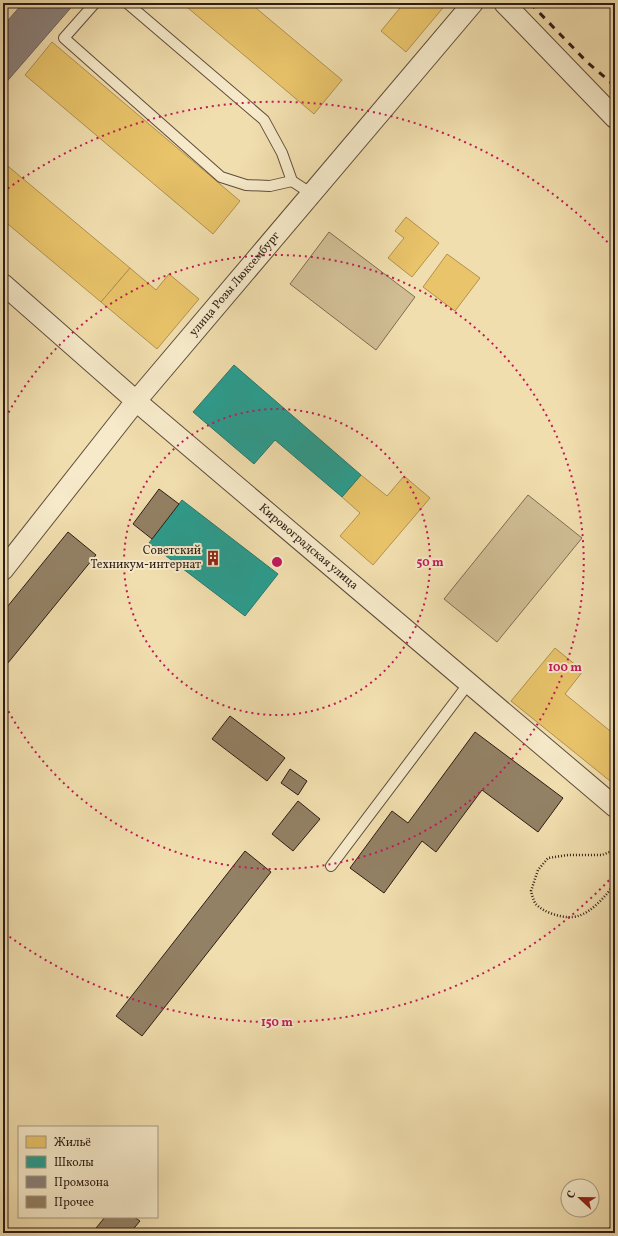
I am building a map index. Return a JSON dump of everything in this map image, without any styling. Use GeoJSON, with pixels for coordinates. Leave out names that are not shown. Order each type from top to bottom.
{"type":"FeatureCollection","features":[{"type":"Feature","properties":{"kind":"street","name":"улица Розы Люксембург"},"geometry":{"type":"LineString","coordinates":[[3,570],[136,401],[473,3]]}},
{"type":"Feature","properties":{"kind":"street"},"geometry":{"type":"LineString","coordinates":[[504,3],[615,118]]}},
{"type":"Feature","properties":{"kind":"street","name":"Кировоградская улица"},"geometry":{"type":"LineString","coordinates":[[3,284],[136,401],[615,807]]}},
{"type":"Feature","properties":{"kind":"lane"},"geometry":{"type":"LineString","coordinates":[[95,3],[64,38],[221,177],[246,185],[270,186],[292,181]]}},
{"type":"Feature","properties":{"kind":"lane"},"geometry":{"type":"LineString","coordinates":[[127,3],[264,120],[282,153],[292,181],[312,194]]}},
{"type":"Feature","properties":{"kind":"lane"},"geometry":{"type":"LineString","coordinates":[[332,866],[469,683]]}},
{"type":"Feature","properties":{"kind":"lane"},"geometry":{"type":"LineString","coordinates":[[612,1233],[615,1230]]}},
{"type":"Feature","properties":{"kind":"path"},"geometry":{"type":"LineString","coordinates":[[615,850],[602,855],[568,855],[548,858],[538,870],[531,891],[536,903],[551,914],[563,918],[578,916],[594,907],[615,883]]}},
{"type":"Feature","properties":{"kind":"shaded area"},"geometry":{"type":"Polygon","coordinates":[[[329,232],[415,297],[376,350],[290,284],[329,232]]]}},
{"type":"Feature","properties":{"kind":"shaded area"},"geometry":{"type":"Polygon","coordinates":[[[528,495],[582,538],[497,642],[444,599],[528,495]]]}},
{"type":"Feature","properties":{"kind":"building: Жильё"},"geometry":{"type":"Polygon","coordinates":[[[182,3],[250,3],[342,80],[314,114],[182,3]]]}},
{"type":"Feature","properties":{"kind":"building: Жильё"},"geometry":{"type":"Polygon","coordinates":[[[404,3],[447,3],[406,52],[381,31],[404,3]]]}},
{"type":"Feature","properties":{"kind":"building: Жильё"},"geometry":{"type":"Polygon","coordinates":[[[52,42],[240,201],[213,234],[25,75],[52,42]]]}},
{"type":"Feature","properties":{"kind":"building: Жильё"},"geometry":{"type":"Polygon","coordinates":[[[3,162],[130,268],[101,302],[3,220],[3,162]]]}},
{"type":"Feature","properties":{"kind":"building: Жильё"},"geometry":{"type":"Polygon","coordinates":[[[406,217],[439,243],[412,277],[388,258],[404,238],[395,231],[406,217]]]}},
{"type":"Feature","properties":{"kind":"building: Жильё"},"geometry":{"type":"Polygon","coordinates":[[[447,254],[480,278],[455,311],[423,287],[447,254]]]}},
{"type":"Feature","properties":{"kind":"building: Жильё"},"geometry":{"type":"Polygon","coordinates":[[[130,268],[156,290],[169,274],[199,299],[157,349],[101,302],[130,268]]]}},
{"type":"Feature","properties":{"kind":"building: Жильё"},"geometry":{"type":"Polygon","coordinates":[[[361,475],[387,496],[404,476],[430,498],[373,565],[340,536],[360,513],[342,497],[361,475]]]}},
{"type":"Feature","properties":{"kind":"building: Жильё"},"geometry":{"type":"Polygon","coordinates":[[[555,648],[583,671],[565,694],[615,735],[615,785],[511,701],[555,648]]]}},
{"type":"Feature","properties":{"kind":"building: Школы"},"geometry":{"type":"Polygon","coordinates":[[[234,365],[361,475],[342,497],[275,440],[254,464],[193,412],[234,365]]]}},
{"type":"Feature","properties":{"kind":"building: Школы","name":"Советский Техникум-интернат"},"geometry":{"type":"Polygon","coordinates":[[[182,500],[278,574],[245,616],[149,543],[182,500]]]}},
{"type":"Feature","properties":{"kind":"building: Промзона"},"geometry":{"type":"Polygon","coordinates":[[[23,3],[75,3],[3,86],[3,26],[23,3]]]}},
{"type":"Feature","properties":{"kind":"building: Прочее"},"geometry":{"type":"Polygon","coordinates":[[[159,489],[179,504],[152,539],[133,524],[159,489]]]}},
{"type":"Feature","properties":{"kind":"building: Прочее"},"geometry":{"type":"Polygon","coordinates":[[[68,532],[96,555],[3,669],[3,612],[68,532]]]}},
{"type":"Feature","properties":{"kind":"building: Прочее"},"geometry":{"type":"Polygon","coordinates":[[[230,716],[285,758],[267,781],[212,739],[230,716]]]}},
{"type":"Feature","properties":{"kind":"building: Прочее"},"geometry":{"type":"Polygon","coordinates":[[[475,732],[563,798],[538,832],[482,790],[436,852],[422,841],[384,893],[350,868],[392,811],[408,823],[475,732]]]}},
{"type":"Feature","properties":{"kind":"building: Прочее"},"geometry":{"type":"Polygon","coordinates":[[[290,769],[307,781],[298,795],[281,783],[290,769]]]}},
{"type":"Feature","properties":{"kind":"building: Прочее"},"geometry":{"type":"Polygon","coordinates":[[[298,801],[320,819],[293,851],[272,834],[298,801]]]}},
{"type":"Feature","properties":{"kind":"building: Прочее"},"geometry":{"type":"Polygon","coordinates":[[[245,851],[271,872],[142,1036],[116,1016],[245,851]]]}},
{"type":"Feature","properties":{"kind":"building: Прочее"},"geometry":{"type":"Polygon","coordinates":[[[104,1218],[136,1218],[140,1221],[130,1233],[92,1233],[104,1218]]]}},
{"type":"Feature","properties":{"kind":"railway"},"geometry":{"type":"LineString","coordinates":[[530,3],[587,62],[615,86]]}},
{"type":"Feature","properties":{"kind":"place","name":"Советский Техникум-интернат"},"geometry":{"type":"Point","coordinates":[213,558]}}]}
